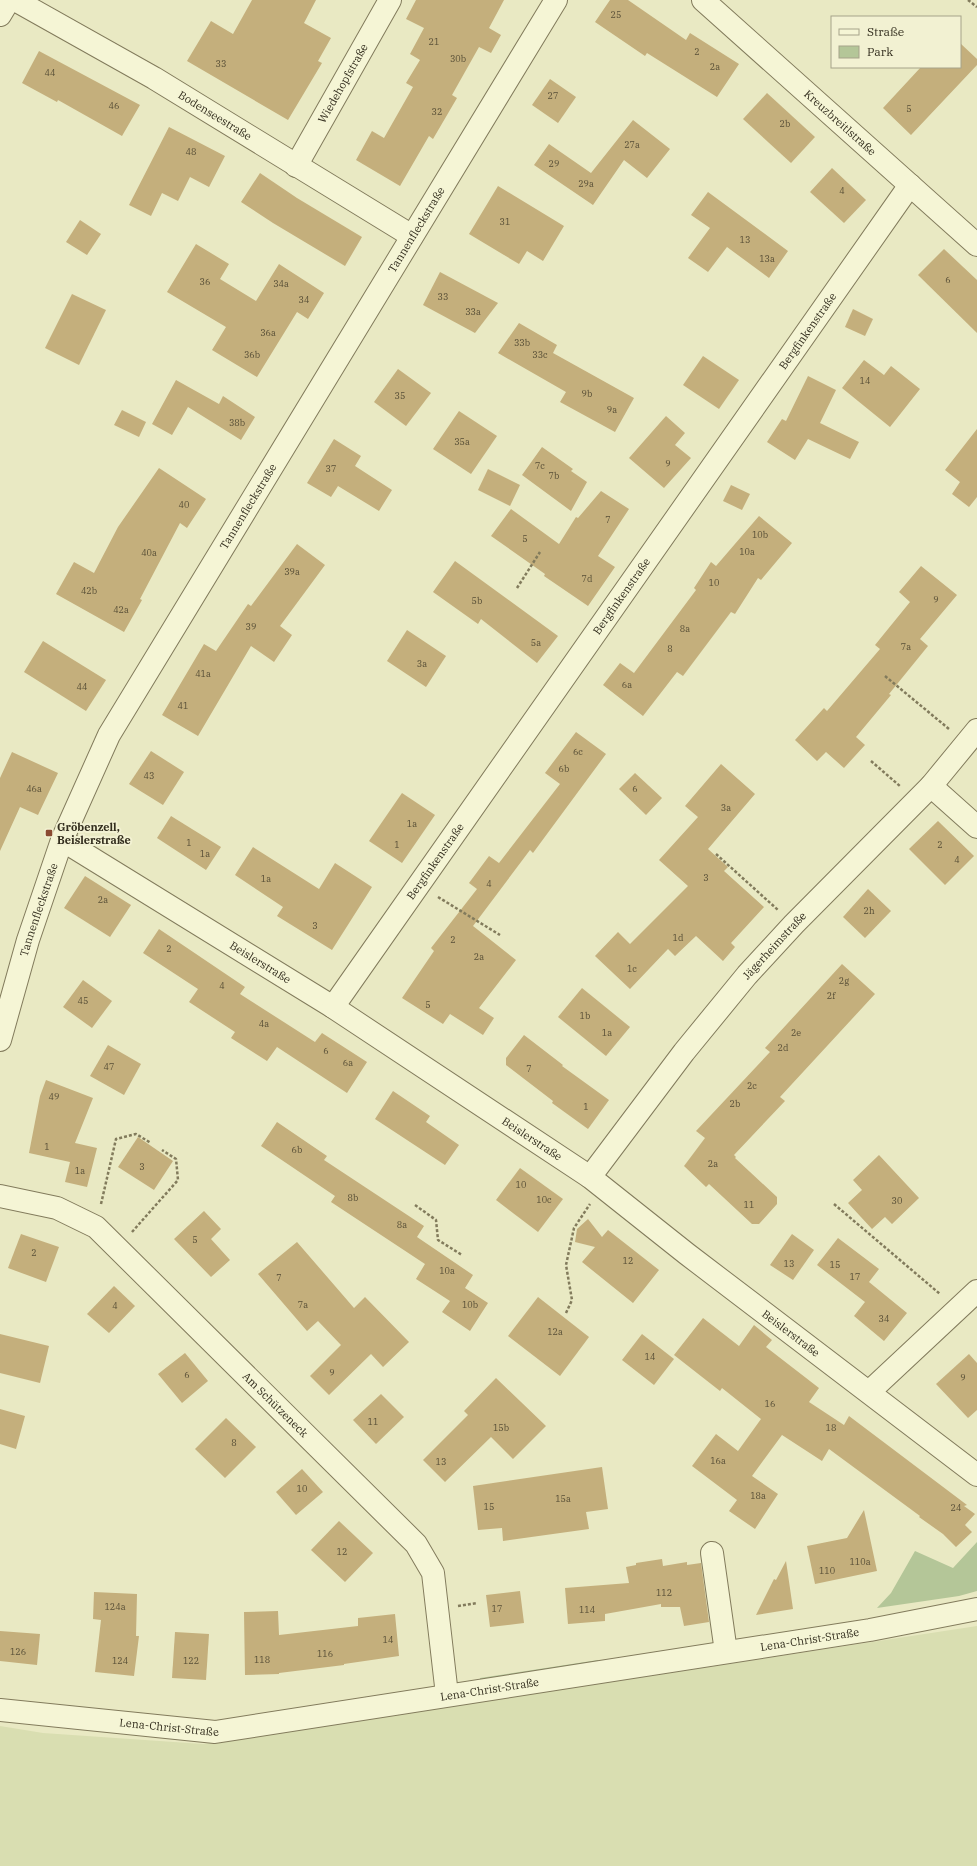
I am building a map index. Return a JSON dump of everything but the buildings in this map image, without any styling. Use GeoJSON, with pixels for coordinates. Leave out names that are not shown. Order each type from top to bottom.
{"type":"FeatureCollection","features":[{"type":"Feature","properties":{"kind":"street"},"geometry":{"type":"LineString","coordinates":[[0,15],[9,0]]}},
{"type":"Feature","properties":{"kind":"street","name":"Bodenseestraße"},"geometry":{"type":"LineString","coordinates":[[15,0],[154,78],[412,236]]}},
{"type":"Feature","properties":{"kind":"street","name":"Wiedehopfstraße"},"geometry":{"type":"LineString","coordinates":[[296,166],[390,0]]}},
{"type":"Feature","properties":{"kind":"street","name":"Tannenfleckstraße"},"geometry":{"type":"LineString","coordinates":[[0,1040],[28,940],[62,840],[108,735],[556,0]]}},
{"type":"Feature","properties":{"kind":"street","name":"Kreuzbreitlstraße"},"geometry":{"type":"LineString","coordinates":[[703,0],[977,245]]}},
{"type":"Feature","properties":{"kind":"street","name":"Bergfinkenstraße"},"geometry":{"type":"LineString","coordinates":[[333,1007],[910,185]]}},
{"type":"Feature","properties":{"kind":"street","name":"Jägerheimstraße"},"geometry":{"type":"LineString","coordinates":[[590,1177],[684,1052],[747,975],[794,924],[924,793],[972,737]]}},
{"type":"Feature","properties":{"kind":"street"},"geometry":{"type":"LineString","coordinates":[[924,793],[977,827]]}},
{"type":"Feature","properties":{"kind":"street","name":"Beislerstraße"},"geometry":{"type":"LineString","coordinates":[[62,840],[333,1007],[590,1177],[977,1475]]}},
{"type":"Feature","properties":{"kind":"street","name":"Am Schützeneck"},"geometry":{"type":"LineString","coordinates":[[0,1196],[57,1208],[96,1227],[416,1544],[433,1573],[447,1695]]}},
{"type":"Feature","properties":{"kind":"street"},"geometry":{"type":"LineString","coordinates":[[869,1392],[977,1292]]}},
{"type":"Feature","properties":{"kind":"street"},"geometry":{"type":"LineString","coordinates":[[712,1553],[726,1652]]}},
{"type":"Feature","properties":{"kind":"street","name":"Lena-Christ-Straße"},"geometry":{"type":"LineString","coordinates":[[0,1710],[215,1732],[904,1624],[977,1609]]}},
{"type":"Feature","properties":{"kind":"path"},"geometry":{"type":"LineString","coordinates":[[968,0],[977,7]]}},
{"type":"Feature","properties":{"kind":"path"},"geometry":{"type":"LineString","coordinates":[[517,588],[540,552]]}},
{"type":"Feature","properties":{"kind":"path"},"geometry":{"type":"LineString","coordinates":[[885,676],[972,737]]}},
{"type":"Feature","properties":{"kind":"path"},"geometry":{"type":"LineString","coordinates":[[871,761],[924,793]]}},
{"type":"Feature","properties":{"kind":"path"},"geometry":{"type":"LineString","coordinates":[[716,854],[794,924]]}},
{"type":"Feature","properties":{"kind":"path"},"geometry":{"type":"LineString","coordinates":[[420,885],[500,936]]}},
{"type":"Feature","properties":{"kind":"path"},"geometry":{"type":"LineString","coordinates":[[96,1227],[116,1139],[136,1134],[151,1143]]}},
{"type":"Feature","properties":{"kind":"path"},"geometry":{"type":"LineString","coordinates":[[117,1249],[178,1180],[176,1159],[162,1150]]}},
{"type":"Feature","properties":{"kind":"path"},"geometry":{"type":"LineString","coordinates":[[566,1313],[572,1300],[566,1265],[574,1228],[594,1199]]}},
{"type":"Feature","properties":{"kind":"path"},"geometry":{"type":"LineString","coordinates":[[834,1204],[958,1309]]}},
{"type":"Feature","properties":{"kind":"path"},"geometry":{"type":"LineString","coordinates":[[415,1205],[436,1220],[438,1240],[462,1256]]}},
{"type":"Feature","properties":{"kind":"green space"},"geometry":{"type":"Polygon","coordinates":[[[977,1542],[977,1591],[959,1596],[877,1608],[891,1593],[915,1551],[953,1568],[977,1542]]]}},
{"type":"Feature","properties":{"kind":"green space"},"geometry":{"type":"Polygon","coordinates":[[[977,1626],[977,1866],[0,1866],[0,1726],[43,1733],[203,1744],[977,1626]]]}},
{"type":"Feature","properties":{"kind":"green space"},"geometry":{"type":"Polygon","coordinates":[[[598,1660],[598,1664],[480,1682],[480,1678],[598,1660]]]}},
{"type":"Feature","properties":{"kind":"place","name":"Gröbenzell, Beislerstraße"},"geometry":{"type":"Point","coordinates":[49,833]}}]}
